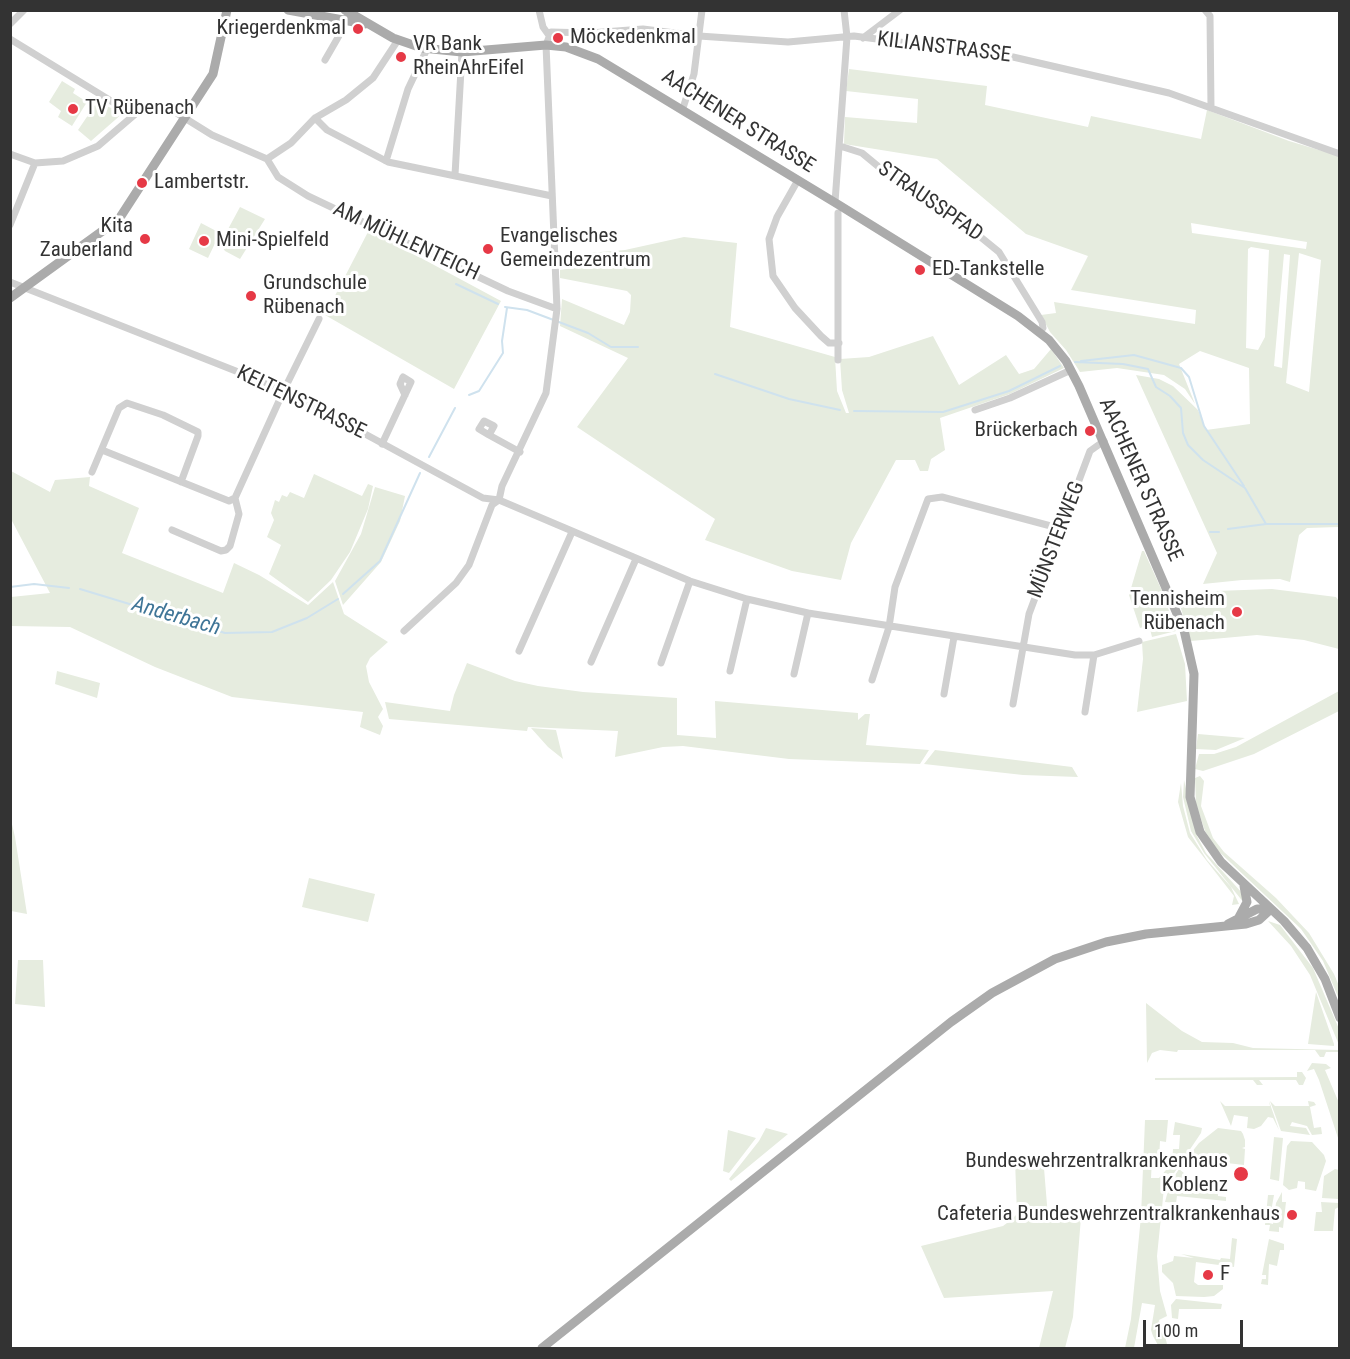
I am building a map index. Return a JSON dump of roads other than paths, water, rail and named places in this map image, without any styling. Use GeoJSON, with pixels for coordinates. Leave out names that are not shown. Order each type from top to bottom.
{"type":"FeatureCollection","features":[{"type":"Feature","properties":{"kind":"main road"},"geometry":{"type":"LineString","coordinates":[[10,298],[23,286],[119,219],[182,118],[213,74],[228,10]]}},
{"type":"Feature","properties":{"kind":"main road","name":"AACHENER STRASSE"},"geometry":{"type":"LineString","coordinates":[[288,10],[347,14],[398,40],[427,49],[462,52],[546,45],[566,47],[598,59],[683,108],[1040,332],[1058,350],[1071,370],[1175,606],[1190,650],[1194,694],[1190,782],[1193,814],[1208,847],[1296,934],[1315,961],[1340,1018]]}},
{"type":"Feature","properties":{"kind":"main road"},"geometry":{"type":"LineString","coordinates":[[1236,919],[1248,902],[1243,884]]}},
{"type":"Feature","properties":{"kind":"main road"},"geometry":{"type":"LineString","coordinates":[[1226,925],[1260,908],[1271,909]]}},
{"type":"Feature","properties":{"kind":"main road"},"geometry":{"type":"LineString","coordinates":[[542,1348],[951,1022],[992,993],[1055,959],[1106,942],[1255,922],[1271,909]]}},
{"type":"Feature","properties":{"kind":"street"},"geometry":{"type":"LineString","coordinates":[[404,631],[456,583],[469,565],[492,505],[500,500],[502,486],[546,393],[557,312],[546,45],[548,34],[544,32],[539,10]]}},
{"type":"Feature","properties":{"kind":"street"},"geometry":{"type":"LineString","coordinates":[[683,108],[692,84],[702,10]]}},
{"type":"Feature","properties":{"kind":"street"},"geometry":{"type":"LineString","coordinates":[[835,202],[847,37],[844,10]]}},
{"type":"Feature","properties":{"kind":"street"},"geometry":{"type":"LineString","coordinates":[[863,38],[900,10]]}},
{"type":"Feature","properties":{"kind":"street"},"geometry":{"type":"LineString","coordinates":[[1205,10],[1210,16],[1211,108]]}},
{"type":"Feature","properties":{"kind":"street"},"geometry":{"type":"LineString","coordinates":[[10,24],[20,12]]}},
{"type":"Feature","properties":{"kind":"street"},"geometry":{"type":"LineString","coordinates":[[325,60],[340,34],[347,14]]}},
{"type":"Feature","properties":{"kind":"street","name":"KILIANSTRASSE"},"geometry":{"type":"LineString","coordinates":[[548,34],[557,30],[590,33],[643,29],[699,36],[788,42],[847,37],[1013,57],[1169,93],[1340,153]]}},
{"type":"Feature","properties":{"kind":"street"},"geometry":{"type":"LineString","coordinates":[[10,39],[104,98],[124,108],[175,112],[212,135],[267,159],[291,143],[315,118],[346,100],[373,78],[398,40]]}},
{"type":"Feature","properties":{"kind":"street"},"geometry":{"type":"LineString","coordinates":[[386,161],[408,89],[427,49]]}},
{"type":"Feature","properties":{"kind":"street"},"geometry":{"type":"LineString","coordinates":[[454,175],[462,52]]}},
{"type":"Feature","properties":{"kind":"street"},"geometry":{"type":"LineString","coordinates":[[10,154],[35,163],[53,164],[89,151],[140,110]]}},
{"type":"Feature","properties":{"kind":"street"},"geometry":{"type":"LineString","coordinates":[[315,118],[327,130],[386,161],[552,196]]}},
{"type":"Feature","properties":{"kind":"street","name":"STRAUSSPFAD"},"geometry":{"type":"LineString","coordinates":[[840,146],[862,153],[904,184],[945,208],[999,252],[1042,322],[1043,328],[1040,332]]}},
{"type":"Feature","properties":{"kind":"street","name":"AM MÜHLENTEICH"},"geometry":{"type":"LineString","coordinates":[[267,159],[278,177],[308,196],[557,312]]}},
{"type":"Feature","properties":{"kind":"street"},"geometry":{"type":"LineString","coordinates":[[10,225],[35,163]]}},
{"type":"Feature","properties":{"kind":"street"},"geometry":{"type":"LineString","coordinates":[[798,180],[777,217],[769,239],[773,276],[795,308],[821,336],[829,343],[839,343]]}},
{"type":"Feature","properties":{"kind":"street"},"geometry":{"type":"LineString","coordinates":[[838,213],[836,281],[838,360]]}},
{"type":"Feature","properties":{"kind":"street","name":"KELTENSTRASSE"},"geometry":{"type":"LineString","coordinates":[[10,282],[284,390],[483,498],[500,500],[636,560],[690,581],[747,599],[808,613],[1021,648],[1094,655],[1139,641]]}},
{"type":"Feature","properties":{"kind":"street"},"geometry":{"type":"LineString","coordinates":[[102,450],[229,501],[235,498],[284,390],[320,319]]}},
{"type":"Feature","properties":{"kind":"street"},"geometry":{"type":"LineString","coordinates":[[975,410],[1010,398],[1071,370]]}},
{"type":"Feature","properties":{"kind":"street"},"geometry":{"type":"LineString","coordinates":[[382,444],[405,395]]}},
{"type":"Feature","properties":{"kind":"street"},"geometry":{"type":"LineString","coordinates":[[92,472],[123,404],[163,415],[198,432],[181,483]]}},
{"type":"Feature","properties":{"kind":"street"},"geometry":{"type":"LineString","coordinates":[[489,435],[520,452]]}},
{"type":"Feature","properties":{"kind":"street","name":"MÜNSTERWEG"},"geometry":{"type":"LineString","coordinates":[[1021,648],[1029,614],[1090,451],[1104,441]]}},
{"type":"Feature","properties":{"kind":"street"},"geometry":{"type":"LineString","coordinates":[[872,680],[889,627],[895,586],[928,499],[942,497],[1062,529]]}},
{"type":"Feature","properties":{"kind":"street"},"geometry":{"type":"LineString","coordinates":[[172,530],[221,551],[226,550],[230,546],[239,513],[235,498]]}},
{"type":"Feature","properties":{"kind":"street"},"geometry":{"type":"LineString","coordinates":[[519,651],[572,532]]}},
{"type":"Feature","properties":{"kind":"street"},"geometry":{"type":"LineString","coordinates":[[591,662],[636,560]]}},
{"type":"Feature","properties":{"kind":"street"},"geometry":{"type":"LineString","coordinates":[[661,663],[690,581]]}},
{"type":"Feature","properties":{"kind":"street"},"geometry":{"type":"LineString","coordinates":[[730,670],[747,599]]}},
{"type":"Feature","properties":{"kind":"street"},"geometry":{"type":"LineString","coordinates":[[794,674],[808,613]]}},
{"type":"Feature","properties":{"kind":"street"},"geometry":{"type":"LineString","coordinates":[[944,694],[954,637]]}},
{"type":"Feature","properties":{"kind":"street"},"geometry":{"type":"LineString","coordinates":[[1013,704],[1021,648]]}},
{"type":"Feature","properties":{"kind":"street"},"geometry":{"type":"LineString","coordinates":[[1085,712],[1094,655]]}},
{"type":"Feature","properties":{"kind":"waterway"},"geometry":{"type":"LineString","coordinates":[[456,284],[498,304]]}},
{"type":"Feature","properties":{"kind":"waterway"},"geometry":{"type":"LineString","coordinates":[[505,307],[527,310],[588,333],[611,347],[638,347]]}},
{"type":"Feature","properties":{"kind":"waterway","name":"Anderbach"},"geometry":{"type":"LineString","coordinates":[[469,395],[479,391],[503,353],[502,341],[507,308]]}},
{"type":"Feature","properties":{"kind":"waterway"},"geometry":{"type":"LineString","coordinates":[[1081,361],[1134,355],[1181,368],[1189,377],[1204,426],[1244,486]]}},
{"type":"Feature","properties":{"kind":"waterway"},"geometry":{"type":"LineString","coordinates":[[1075,362],[1123,364],[1148,369],[1156,387],[1170,396],[1181,408],[1183,433],[1188,445],[1203,460],[1245,488],[1266,524],[1340,524]]}},
{"type":"Feature","properties":{"kind":"waterway"},"geometry":{"type":"LineString","coordinates":[[854,411],[943,412],[1009,391],[1060,366]]}},
{"type":"Feature","properties":{"kind":"waterway"},"geometry":{"type":"LineString","coordinates":[[715,374],[789,399],[840,410]]}},
{"type":"Feature","properties":{"kind":"waterway","name":"Anderbach"},"geometry":{"type":"LineString","coordinates":[[429,457],[455,408]]}},
{"type":"Feature","properties":{"kind":"waterway","name":"Anderbach"},"geometry":{"type":"LineString","coordinates":[[343,594],[380,561],[420,473]]}},
{"type":"Feature","properties":{"kind":"waterway"},"geometry":{"type":"LineString","coordinates":[[1228,529],[1266,524]]}},
{"type":"Feature","properties":{"kind":"waterway"},"geometry":{"type":"LineString","coordinates":[[1210,532],[1219,532]]}},
{"type":"Feature","properties":{"kind":"waterway","name":"Anderbach"},"geometry":{"type":"LineString","coordinates":[[10,587],[34,584],[69,588]]}},
{"type":"Feature","properties":{"kind":"waterway","name":"Anderbach"},"geometry":{"type":"LineString","coordinates":[[80,589],[225,633],[272,632],[307,618],[338,599]]}},
{"type":"Feature","properties":{"kind":"place","name":"Kriegerdenkmal"},"geometry":{"type":"Point","coordinates":[358,29]}},
{"type":"Feature","properties":{"kind":"place","name":"Möckedenkmal"},"geometry":{"type":"Point","coordinates":[558,38]}},
{"type":"Feature","properties":{"kind":"place","name":"VR Bank RheinAhrEifel"},"geometry":{"type":"Point","coordinates":[401,57]}},
{"type":"Feature","properties":{"kind":"place","name":"TV Rübenach"},"geometry":{"type":"Point","coordinates":[73,109]}},
{"type":"Feature","properties":{"kind":"place","name":"Lambertstr."},"geometry":{"type":"Point","coordinates":[142,183]}},
{"type":"Feature","properties":{"kind":"place","name":"Kita Zauberland"},"geometry":{"type":"Point","coordinates":[145,239]}},
{"type":"Feature","properties":{"kind":"place","name":"Mini-Spielfeld"},"geometry":{"type":"Point","coordinates":[204,241]}},
{"type":"Feature","properties":{"kind":"place","name":"Evangelisches Gemeindezentrum"},"geometry":{"type":"Point","coordinates":[488,249]}},
{"type":"Feature","properties":{"kind":"place","name":"ED-Tankstelle"},"geometry":{"type":"Point","coordinates":[920,270]}},
{"type":"Feature","properties":{"kind":"place","name":"Grundschule Rübenach"},"geometry":{"type":"Point","coordinates":[251,296]}},
{"type":"Feature","properties":{"kind":"place","name":"Brückerbach"},"geometry":{"type":"Point","coordinates":[1090,431]}},
{"type":"Feature","properties":{"kind":"place","name":"Tennisheim Rübenach"},"geometry":{"type":"Point","coordinates":[1237,612]}},
{"type":"Feature","properties":{"kind":"place","name":"Bundeswehrzentralkrankenhaus Koblenz"},"geometry":{"type":"Point","coordinates":[1241,1174]}},
{"type":"Feature","properties":{"kind":"place","name":"Cafeteria Bundeswehrzentralkrankenhaus"},"geometry":{"type":"Point","coordinates":[1292,1215]}},
{"type":"Feature","properties":{"kind":"place","name":"F"},"geometry":{"type":"Point","coordinates":[1208,1275]}}]}
